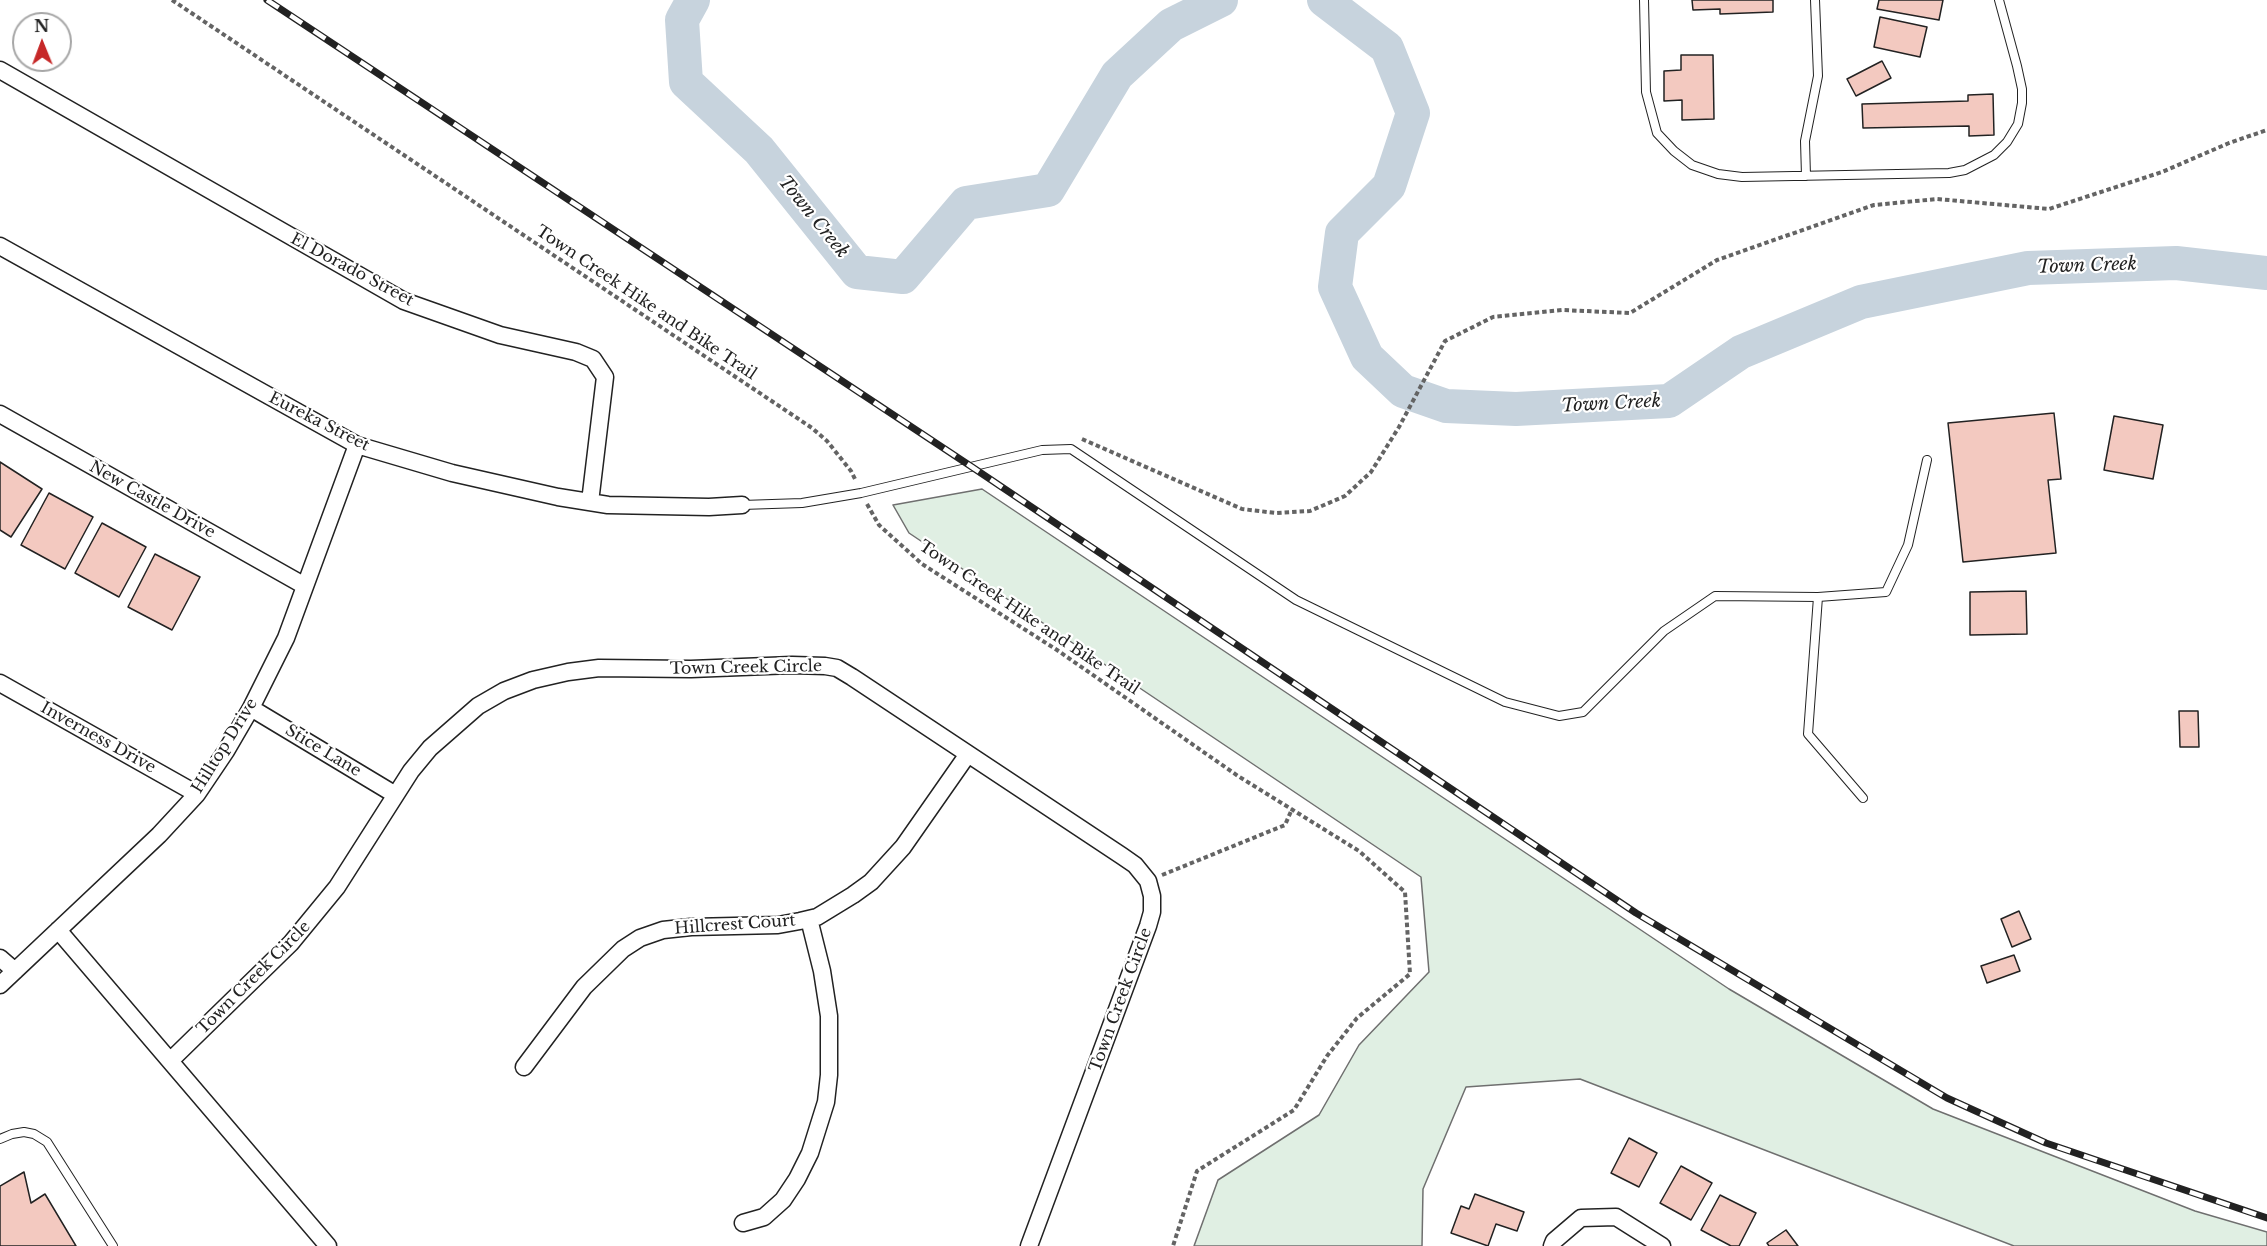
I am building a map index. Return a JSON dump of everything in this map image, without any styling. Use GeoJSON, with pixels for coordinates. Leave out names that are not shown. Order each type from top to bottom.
{"type":"FeatureCollection","features":[{"type":"Feature","properties":{"kind":"street","name":"El Dorado Street"},"geometry":{"type":"LineString","coordinates":[[0,70],[404,301],[500,335],[576,352],[593,359],[604,377],[590,502]]}},
{"type":"Feature","properties":{"kind":"street","name":"Eureka Street"},"geometry":{"type":"LineString","coordinates":[[0,246],[357,445],[452,473],[558,498],[608,505],[709,507],[742,505]]}},
{"type":"Feature","properties":{"kind":"street","name":"New Castle Drive"},"geometry":{"type":"LineString","coordinates":[[0,414],[305,586]]}},
{"type":"Feature","properties":{"kind":"street","name":"Hilltop Drive"},"geometry":{"type":"LineString","coordinates":[[0,985],[159,835],[197,794],[226,751],[251,708],[286,638],[357,445]]}},
{"type":"Feature","properties":{"kind":"street","name":"Town Creek Circle"},"geometry":{"type":"LineString","coordinates":[[170,1061],[259,976],[315,916],[359,854],[394,794],[430,748],[478,706],[533,680],[599,668],[691,669],[792,665],[837,668],[1122,856],[1135,865],[1148,880],[1152,896],[1152,912],[1148,926],[1029,1246]]}},
{"type":"Feature","properties":{"kind":"street","name":"Inverness Drive"},"geometry":{"type":"LineString","coordinates":[[0,683],[197,794]]}},
{"type":"Feature","properties":{"kind":"street","name":"Stice Lane"},"geometry":{"type":"LineString","coordinates":[[251,708],[394,794]]}},
{"type":"Feature","properties":{"kind":"street","name":"Hillcrest Court"},"geometry":{"type":"LineString","coordinates":[[524,1067],[584,987],[623,949],[640,938],[663,930],[778,925],[809,919],[853,895],[871,882],[903,847],[968,754]]}},
{"type":"Feature","properties":{"kind":"street"},"geometry":{"type":"LineString","coordinates":[[743,1223],[764,1217],[783,1200],[810,1153],[826,1102],[830,1066],[829,1016],[822,970],[809,919]]}},
{"type":"Feature","properties":{"kind":"street"},"geometry":{"type":"LineString","coordinates":[[58,930],[328,1246]]}},
{"type":"Feature","properties":{"kind":"street"},"geometry":{"type":"LineString","coordinates":[[0,958],[15,971]]}},
{"type":"Feature","properties":{"kind":"street"},"geometry":{"type":"LineString","coordinates":[[1552,1246],[1554,1241],[1581,1218],[1616,1217],[1662,1246]]}},
{"type":"Feature","properties":{"kind":"lane"},"geometry":{"type":"LineString","coordinates":[[1644,0],[1646,92],[1657,133],[1674,151],[1692,165],[1718,174],[1742,177],[1949,173],[1965,170],[1994,155],[2018,124],[2022,103],[2017,66],[1999,0]]}},
{"type":"Feature","properties":{"kind":"lane"},"geometry":{"type":"LineString","coordinates":[[1806,176],[1805,141],[1818,76],[1815,0]]}},
{"type":"Feature","properties":{"kind":"lane"},"geometry":{"type":"LineString","coordinates":[[742,505],[802,503],[861,493],[1042,450],[1071,449],[1296,600],[1505,702],[1559,716],[1583,712],[1664,631],[1715,596],[1818,597],[1886,592],[1908,545],[1927,460]]}},
{"type":"Feature","properties":{"kind":"lane"},"geometry":{"type":"LineString","coordinates":[[1818,597],[1808,734],[1863,798]]}},
{"type":"Feature","properties":{"kind":"lane"},"geometry":{"type":"LineString","coordinates":[[0,1139],[24,1132],[34,1134],[46,1142],[113,1246]]}},
{"type":"Feature","properties":{"kind":"path","name":"Town Creek Hike and Bike Trail"},"geometry":{"type":"LineString","coordinates":[[172,0],[812,429],[827,441],[851,471],[879,525],[922,564],[1057,650],[1238,776],[1359,851],[1406,892],[1410,974],[1357,1018],[1327,1056],[1294,1110],[1197,1171],[1173,1246]]}},
{"type":"Feature","properties":{"kind":"path"},"geometry":{"type":"LineString","coordinates":[[1080,439],[1242,509],[1276,513],[1310,511],[1345,496],[1371,472],[1399,427],[1445,341],[1493,317],[1562,310],[1630,313],[1717,260],[1874,205],[1937,198],[2049,209],[2162,172],[2229,143],[2267,130]]}},
{"type":"Feature","properties":{"kind":"path"},"geometry":{"type":"LineString","coordinates":[[1148,880],[1285,825],[1292,809]]}},
{"type":"Feature","properties":{"kind":"green space"},"geometry":{"type":"Polygon","coordinates":[[[982,489],[1729,989],[1933,1109],[2195,1211],[2267,1232],[2267,1246],[2014,1246],[1580,1079],[1466,1087],[1423,1189],[1422,1246],[1194,1246],[1218,1180],[1319,1115],[1359,1045],[1429,972],[1421,877],[909,533],[893,505],[982,489]]]}},
{"type":"Feature","properties":{"kind":"building"},"geometry":{"type":"Polygon","coordinates":[[[1692,0],[1773,0],[1773,12],[1720,14],[1720,9],[1693,10],[1692,0]]]}},
{"type":"Feature","properties":{"kind":"building"},"geometry":{"type":"Polygon","coordinates":[[[1879,0],[1943,0],[1939,20],[1877,9],[1879,0]]]}},
{"type":"Feature","properties":{"kind":"building"},"geometry":{"type":"Polygon","coordinates":[[[1880,17],[1927,27],[1920,57],[1874,47],[1880,17]]]}},
{"type":"Feature","properties":{"kind":"building"},"geometry":{"type":"Polygon","coordinates":[[[1681,55],[1713,55],[1714,119],[1682,120],[1682,100],[1664,101],[1664,71],[1681,70],[1681,55]]]}},
{"type":"Feature","properties":{"kind":"building"},"geometry":{"type":"Polygon","coordinates":[[[1882,61],[1891,78],[1856,96],[1847,79],[1882,61]]]}},
{"type":"Feature","properties":{"kind":"building"},"geometry":{"type":"Polygon","coordinates":[[[1993,94],[1994,135],[1969,136],[1969,126],[1863,128],[1862,104],[1968,101],[1968,95],[1993,94]]]}},
{"type":"Feature","properties":{"kind":"building"},"geometry":{"type":"Polygon","coordinates":[[[2054,413],[2061,479],[2048,480],[2056,553],[1963,562],[1948,423],[2054,413]]]}},
{"type":"Feature","properties":{"kind":"building"},"geometry":{"type":"Polygon","coordinates":[[[2114,416],[2163,425],[2153,479],[2104,470],[2114,416]]]}},
{"type":"Feature","properties":{"kind":"building"},"geometry":{"type":"Polygon","coordinates":[[[0,462],[42,489],[11,537],[0,530],[0,462]]]}},
{"type":"Feature","properties":{"kind":"building"},"geometry":{"type":"Polygon","coordinates":[[[49,493],[93,517],[65,569],[21,545],[49,493]]]}},
{"type":"Feature","properties":{"kind":"building"},"geometry":{"type":"Polygon","coordinates":[[[102,523],[146,547],[119,597],[75,573],[102,523]]]}},
{"type":"Feature","properties":{"kind":"building"},"geometry":{"type":"Polygon","coordinates":[[[155,554],[200,577],[172,630],[128,607],[155,554]]]}},
{"type":"Feature","properties":{"kind":"building"},"geometry":{"type":"Polygon","coordinates":[[[2026,591],[2027,634],[1970,635],[1970,592],[2026,591]]]}},
{"type":"Feature","properties":{"kind":"building"},"geometry":{"type":"Polygon","coordinates":[[[2179,711],[2198,711],[2199,747],[2180,747],[2179,711]]]}},
{"type":"Feature","properties":{"kind":"building"},"geometry":{"type":"Polygon","coordinates":[[[2019,911],[2031,939],[2012,947],[2001,919],[2019,911]]]}},
{"type":"Feature","properties":{"kind":"building"},"geometry":{"type":"Polygon","coordinates":[[[2014,955],[2020,971],[1987,983],[1981,966],[2014,955]]]}},
{"type":"Feature","properties":{"kind":"building"},"geometry":{"type":"Polygon","coordinates":[[[1629,1138],[1657,1153],[1639,1187],[1611,1173],[1629,1138]]]}},
{"type":"Feature","properties":{"kind":"building"},"geometry":{"type":"Polygon","coordinates":[[[1681,1166],[1712,1183],[1691,1220],[1660,1203],[1681,1166]]]}},
{"type":"Feature","properties":{"kind":"building"},"geometry":{"type":"Polygon","coordinates":[[[24,1172],[31,1203],[45,1194],[76,1246],[0,1246],[0,1186],[24,1172]]]}},
{"type":"Feature","properties":{"kind":"building"},"geometry":{"type":"Polygon","coordinates":[[[1475,1194],[1524,1212],[1517,1231],[1496,1224],[1488,1246],[1451,1233],[1461,1206],[1469,1209],[1475,1194]]]}},
{"type":"Feature","properties":{"kind":"building"},"geometry":{"type":"Polygon","coordinates":[[[1720,1195],[1756,1213],[1739,1246],[1731,1246],[1701,1230],[1720,1195]]]}},
{"type":"Feature","properties":{"kind":"building"},"geometry":{"type":"Polygon","coordinates":[[[1786,1230],[1798,1246],[1769,1246],[1767,1243],[1786,1230]]]}},
{"type":"Feature","properties":{"kind":"waterway","name":"Town Creek"},"geometry":{"type":"LineString","coordinates":[[693,0],[682,20],[686,82],[759,150],[857,272],[903,277],[966,203],[1048,190],[1117,75],[1171,25],[1221,0]]}},
{"type":"Feature","properties":{"kind":"waterway","name":"Town Creek"},"geometry":{"type":"LineString","coordinates":[[1324,0],[1387,48],[1413,113],[1389,186],[1342,233],[1335,287],[1367,357],[1403,391],[1446,406],[1516,409],[1669,401],[1741,352],[1861,302],[2028,268],[2176,263],[2267,273]]}},
{"type":"Feature","properties":{"kind":"railway"},"geometry":{"type":"LineString","coordinates":[[267,0],[972,467],[1636,913],[1947,1098],[2046,1143],[2267,1218]]}}]}
